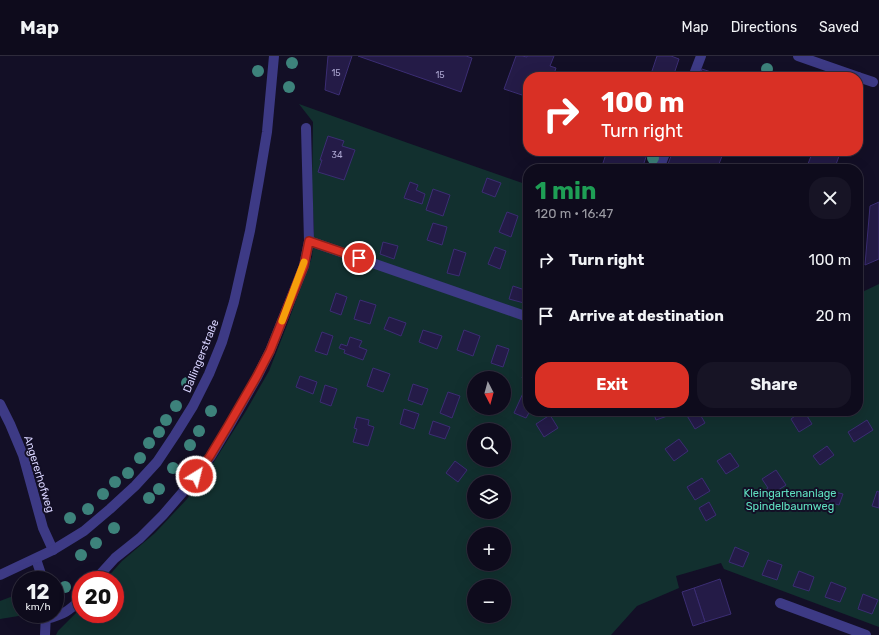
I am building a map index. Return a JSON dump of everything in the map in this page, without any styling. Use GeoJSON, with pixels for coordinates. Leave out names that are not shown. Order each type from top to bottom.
{"type":"FeatureCollection","features":[{"type":"Feature","properties":{"kind":"street","name":"Dallingerstraße"},"geometry":{"type":"LineString","coordinates":[[0,575],[53,550],[84,531],[110,509],[148,472],[193,406],[209,374],[222,342],[234,302],[250,231],[267,132],[274,56]]}},
{"type":"Feature","properties":{"kind":"street"},"geometry":{"type":"LineString","coordinates":[[695,72],[701,56]]}},
{"type":"Feature","properties":{"kind":"street"},"geometry":{"type":"LineString","coordinates":[[798,56],[844,72]]}},
{"type":"Feature","properties":{"kind":"street"},"geometry":{"type":"LineString","coordinates":[[863,79],[873,82]]}},
{"type":"Feature","properties":{"kind":"street"},"geometry":{"type":"LineString","coordinates":[[103,571],[115,558],[140,538],[163,515],[188,486],[210,456],[270,351],[304,266],[309,241],[306,128]]}},
{"type":"Feature","properties":{"kind":"street"},"geometry":{"type":"LineString","coordinates":[[309,241],[523,315]]}},
{"type":"Feature","properties":{"kind":"street","name":"Angererhofweg"},"geometry":{"type":"LineString","coordinates":[[0,404],[23,455],[42,528],[53,550]]}},
{"type":"Feature","properties":{"kind":"street"},"geometry":{"type":"LineString","coordinates":[[36,559],[40,571]]}},
{"type":"Feature","properties":{"kind":"street"},"geometry":{"type":"LineString","coordinates":[[780,603],[866,635]]}},
{"type":"Feature","properties":{"kind":"street"},"geometry":{"type":"LineString","coordinates":[[46,623],[46,635]]}},
{"type":"Feature","properties":{"kind":"green space","name":"Kleingartenanlage Spindelbaumweg"},"geometry":{"type":"Polygon","coordinates":[[[299,104],[523,183],[523,416],[863,416],[863,292],[879,284],[879,627],[724,569],[721,563],[676,576],[679,588],[637,606],[611,635],[56,635],[72,617],[72,623],[124,623],[124,571],[113,571],[122,561],[155,533],[187,499],[210,468],[246,411],[269,371],[287,325],[312,257],[314,231],[312,186],[313,122],[299,104]]]}},
{"type":"Feature","properties":{"kind":"green space"},"geometry":{"type":"Polygon","coordinates":[[[12,596],[12,617],[0,619],[0,601],[12,596]]]}},
{"type":"Feature","properties":{"kind":"building"},"geometry":{"type":"Polygon","coordinates":[[[328,56],[352,56],[339,95],[325,90],[328,56]]]}},
{"type":"Feature","properties":{"kind":"building"},"geometry":{"type":"Polygon","coordinates":[[[358,56],[466,56],[472,58],[461,92],[358,56]]]}},
{"type":"Feature","properties":{"kind":"building"},"geometry":{"type":"Polygon","coordinates":[[[516,56],[554,56],[550,66],[556,68],[555,72],[523,72],[523,95],[504,89],[516,56]]]}},
{"type":"Feature","properties":{"kind":"building"},"geometry":{"type":"Polygon","coordinates":[[[657,56],[671,56],[679,59],[675,72],[652,72],[657,56]]]}},
{"type":"Feature","properties":{"kind":"building"},"geometry":{"type":"Polygon","coordinates":[[[702,69],[711,72],[701,72],[702,69]]]}},
{"type":"Feature","properties":{"kind":"building"},"geometry":{"type":"Polygon","coordinates":[[[328,136],[344,141],[342,146],[355,150],[344,180],[318,172],[322,160],[320,160],[328,136]]]}},
{"type":"Feature","properties":{"kind":"building"},"geometry":{"type":"Polygon","coordinates":[[[605,156],[646,156],[644,164],[603,164],[605,156]]]}},
{"type":"Feature","properties":{"kind":"building"},"geometry":{"type":"Polygon","coordinates":[[[671,156],[722,156],[719,164],[668,164],[671,156]]]}},
{"type":"Feature","properties":{"kind":"building"},"geometry":{"type":"Polygon","coordinates":[[[811,156],[839,156],[836,164],[808,164],[811,156]]]}},
{"type":"Feature","properties":{"kind":"building"},"geometry":{"type":"Polygon","coordinates":[[[487,178],[501,183],[495,197],[482,192],[487,178]]]}},
{"type":"Feature","properties":{"kind":"building"},"geometry":{"type":"Polygon","coordinates":[[[410,182],[418,185],[416,190],[425,194],[422,204],[404,198],[410,182]]]}},
{"type":"Feature","properties":{"kind":"building"},"geometry":{"type":"Polygon","coordinates":[[[433,189],[450,195],[443,216],[426,210],[433,189]]]}},
{"type":"Feature","properties":{"kind":"building"},"geometry":{"type":"Polygon","coordinates":[[[879,202],[879,259],[865,265],[870,206],[879,202]]]}},
{"type":"Feature","properties":{"kind":"building"},"geometry":{"type":"Polygon","coordinates":[[[507,212],[518,216],[511,237],[499,232],[507,212]]]}},
{"type":"Feature","properties":{"kind":"building"},"geometry":{"type":"Polygon","coordinates":[[[433,223],[447,227],[442,245],[427,240],[433,223]]]}},
{"type":"Feature","properties":{"kind":"building"},"geometry":{"type":"Polygon","coordinates":[[[383,242],[398,246],[394,259],[380,254],[383,242]]]}},
{"type":"Feature","properties":{"kind":"building"},"geometry":{"type":"Polygon","coordinates":[[[495,247],[506,251],[500,269],[488,264],[495,247]]]}},
{"type":"Feature","properties":{"kind":"building"},"geometry":{"type":"Polygon","coordinates":[[[454,249],[466,253],[459,276],[447,273],[454,249]]]}},
{"type":"Feature","properties":{"kind":"building"},"geometry":{"type":"Polygon","coordinates":[[[513,286],[523,289],[523,303],[509,299],[513,286]]]}},
{"type":"Feature","properties":{"kind":"building"},"geometry":{"type":"Polygon","coordinates":[[[336,293],[347,297],[341,315],[330,311],[336,293]]]}},
{"type":"Feature","properties":{"kind":"building"},"geometry":{"type":"Polygon","coordinates":[[[360,300],[376,305],[370,324],[354,319],[360,300]]]}},
{"type":"Feature","properties":{"kind":"building"},"geometry":{"type":"Polygon","coordinates":[[[389,317],[406,323],[401,336],[384,329],[389,317]]]}},
{"type":"Feature","properties":{"kind":"building"},"geometry":{"type":"Polygon","coordinates":[[[423,330],[442,336],[437,349],[419,342],[423,330]]]}},
{"type":"Feature","properties":{"kind":"building"},"geometry":{"type":"Polygon","coordinates":[[[464,330],[480,336],[473,356],[457,350],[464,330]]]}},
{"type":"Feature","properties":{"kind":"building"},"geometry":{"type":"Polygon","coordinates":[[[322,332],[333,336],[327,355],[315,351],[322,332]]]}},
{"type":"Feature","properties":{"kind":"building"},"geometry":{"type":"Polygon","coordinates":[[[350,337],[362,341],[359,347],[367,350],[363,360],[344,353],[345,350],[339,348],[341,344],[347,346],[350,337]]]}},
{"type":"Feature","properties":{"kind":"building"},"geometry":{"type":"Polygon","coordinates":[[[497,345],[509,349],[503,367],[491,363],[497,345]]]}},
{"type":"Feature","properties":{"kind":"building"},"geometry":{"type":"Polygon","coordinates":[[[373,368],[390,374],[383,392],[367,386],[373,368]]]}},
{"type":"Feature","properties":{"kind":"building"},"geometry":{"type":"Polygon","coordinates":[[[300,376],[317,382],[313,394],[296,387],[300,376]]]}},
{"type":"Feature","properties":{"kind":"building"},"geometry":{"type":"Polygon","coordinates":[[[413,384],[428,389],[422,405],[408,400],[413,384]]]}},
{"type":"Feature","properties":{"kind":"building"},"geometry":{"type":"Polygon","coordinates":[[[325,385],[337,389],[331,406],[320,402],[325,385]]]}},
{"type":"Feature","properties":{"kind":"building"},"geometry":{"type":"Polygon","coordinates":[[[448,392],[460,396],[452,418],[440,413],[448,392]]]}},
{"type":"Feature","properties":{"kind":"building"},"geometry":{"type":"Polygon","coordinates":[[[523,393],[523,416],[527,416],[526,418],[514,413],[523,393]]]}},
{"type":"Feature","properties":{"kind":"building"},"geometry":{"type":"Polygon","coordinates":[[[404,409],[419,414],[414,429],[400,424],[404,409]]]}},
{"type":"Feature","properties":{"kind":"building"},"geometry":{"type":"Polygon","coordinates":[[[551,416],[558,428],[544,437],[536,424],[551,416]]]}},
{"type":"Feature","properties":{"kind":"building"},"geometry":{"type":"Polygon","coordinates":[[[655,416],[667,416],[656,420],[655,416]]]}},
{"type":"Feature","properties":{"kind":"building"},"geometry":{"type":"Polygon","coordinates":[[[687,416],[701,416],[705,423],[695,429],[687,416]]]}},
{"type":"Feature","properties":{"kind":"building"},"geometry":{"type":"Polygon","coordinates":[[[795,416],[807,416],[812,424],[799,432],[791,419],[795,416]]]}},
{"type":"Feature","properties":{"kind":"building"},"geometry":{"type":"Polygon","coordinates":[[[357,417],[369,420],[368,425],[374,427],[368,446],[353,442],[357,429],[354,428],[357,417]]]}},
{"type":"Feature","properties":{"kind":"building"},"geometry":{"type":"Polygon","coordinates":[[[867,420],[873,430],[854,442],[848,432],[867,420]]]}},
{"type":"Feature","properties":{"kind":"building"},"geometry":{"type":"Polygon","coordinates":[[[433,421],[450,427],[445,439],[429,434],[433,421]]]}},
{"type":"Feature","properties":{"kind":"building"},"geometry":{"type":"Polygon","coordinates":[[[679,439],[688,451],[674,461],[665,449],[679,439]]]}},
{"type":"Feature","properties":{"kind":"building"},"geometry":{"type":"Polygon","coordinates":[[[827,446],[834,455],[820,465],[813,456],[827,446]]]}},
{"type":"Feature","properties":{"kind":"building"},"geometry":{"type":"Polygon","coordinates":[[[730,453],[739,466],[726,474],[717,461],[730,453]]]}},
{"type":"Feature","properties":{"kind":"building"},"geometry":{"type":"Polygon","coordinates":[[[455,461],[467,470],[458,482],[446,473],[455,461]]]}},
{"type":"Feature","properties":{"kind":"building"},"geometry":{"type":"Polygon","coordinates":[[[776,470],[786,485],[766,498],[762,492],[768,488],[762,479],[776,470]]]}},
{"type":"Feature","properties":{"kind":"building"},"geometry":{"type":"Polygon","coordinates":[[[702,478],[710,491],[695,500],[687,487],[702,478]]]}},
{"type":"Feature","properties":{"kind":"building"},"geometry":{"type":"Polygon","coordinates":[[[827,490],[843,494],[839,505],[824,501],[827,490]]]}},
{"type":"Feature","properties":{"kind":"building"},"geometry":{"type":"Polygon","coordinates":[[[877,491],[879,492],[879,508],[872,506],[877,491]]]}},
{"type":"Feature","properties":{"kind":"building"},"geometry":{"type":"Polygon","coordinates":[[[709,502],[716,515],[706,521],[699,508],[709,502]]]}},
{"type":"Feature","properties":{"kind":"building"},"geometry":{"type":"Polygon","coordinates":[[[735,547],[749,553],[743,567],[729,562],[735,547]]]}},
{"type":"Feature","properties":{"kind":"building"},"geometry":{"type":"Polygon","coordinates":[[[768,560],[782,565],[777,580],[762,575],[768,560]]]}},
{"type":"Feature","properties":{"kind":"building"},"geometry":{"type":"Polygon","coordinates":[[[799,571],[814,577],[809,591],[793,586],[799,571]]]}},
{"type":"Feature","properties":{"kind":"building"},"geometry":{"type":"Polygon","coordinates":[[[720,579],[731,614],[705,622],[694,588],[720,579]]]}},
{"type":"Feature","properties":{"kind":"building"},"geometry":{"type":"Polygon","coordinates":[[[831,582],[846,588],[840,602],[825,597],[831,582]]]}},
{"type":"Feature","properties":{"kind":"building"},"geometry":{"type":"Polygon","coordinates":[[[694,588],[705,622],[693,626],[682,592],[694,588]]]}},
{"type":"Feature","properties":{"kind":"building"},"geometry":{"type":"Polygon","coordinates":[[[863,594],[878,600],[872,614],[858,609],[863,594]]]}},
{"type":"Feature","properties":{"kind":"slow traffic"},"geometry":{"type":"LineString","coordinates":[[282,321],[304,266],[304,262]]}},
{"type":"Feature","properties":{"kind":"route"},"geometry":{"type":"LineString","coordinates":[[196,476],[228,426],[270,351],[304,266],[309,241],[359,258]]}}]}
